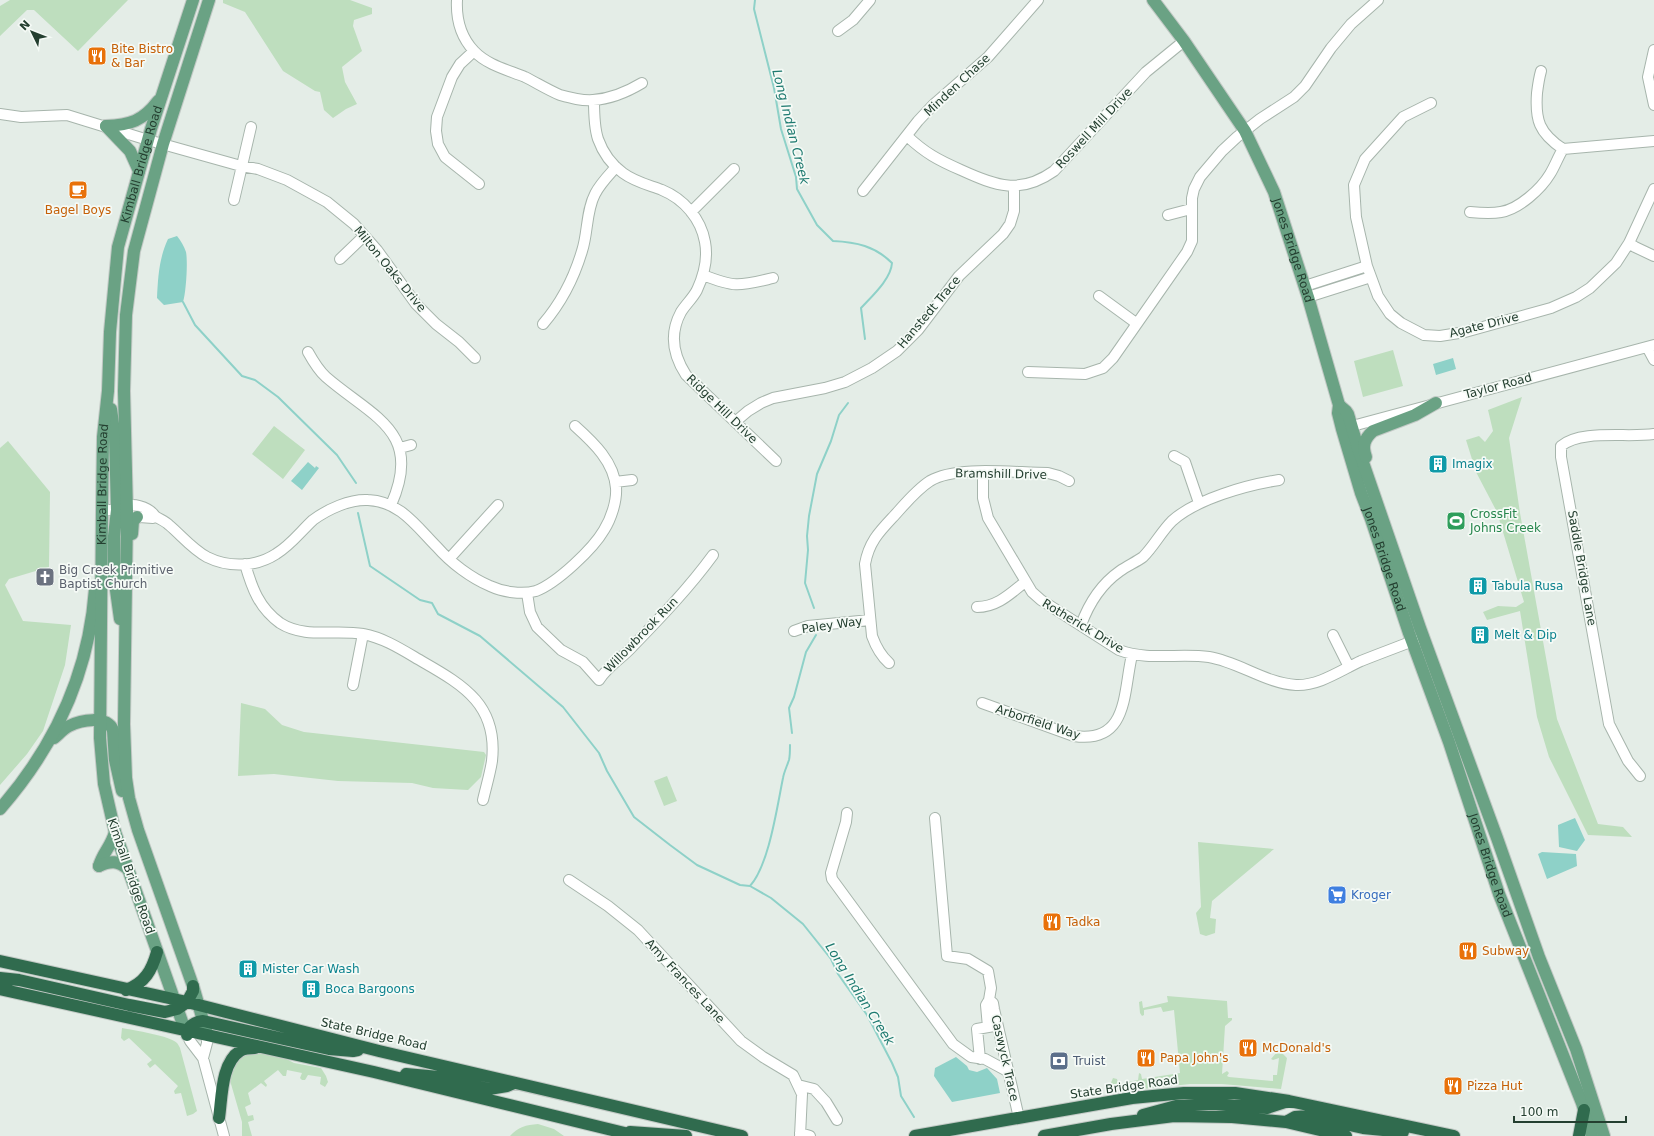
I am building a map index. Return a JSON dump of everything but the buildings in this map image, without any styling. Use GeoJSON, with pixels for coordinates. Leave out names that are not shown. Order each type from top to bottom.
{"type":"FeatureCollection","features":[{"type":"Feature","properties":{"kind":"highway"},"geometry":{"type":"LineString","coordinates":[[126,990],[138,984],[145,978],[154,965],[157,952]]}},
{"type":"Feature","properties":{"kind":"highway","name":"State Bridge Road"},"geometry":{"type":"LineString","coordinates":[[0,961],[179,1003],[199,1005],[366,1047],[742,1136]]}},
{"type":"Feature","properties":{"kind":"highway"},"geometry":{"type":"LineString","coordinates":[[0,978],[26,982],[166,1012],[193,991],[193,986]]}},
{"type":"Feature","properties":{"kind":"highway"},"geometry":{"type":"LineString","coordinates":[[0,989],[186,1032],[207,1034],[374,1072],[637,1136]]}},
{"type":"Feature","properties":{"kind":"highway"},"geometry":{"type":"LineString","coordinates":[[186,1032],[191,1025],[203,1021],[329,1049],[353,1051],[366,1047]]}},
{"type":"Feature","properties":{"kind":"highway"},"geometry":{"type":"LineString","coordinates":[[219,1118],[226,1071],[230,1060],[240,1050],[261,1047]]}},
{"type":"Feature","properties":{"kind":"highway"},"geometry":{"type":"LineString","coordinates":[[374,1072],[439,1077],[489,1089],[507,1086],[515,1082]]}},
{"type":"Feature","properties":{"kind":"highway","name":"State Bridge Road"},"geometry":{"type":"LineString","coordinates":[[915,1136],[1132,1098],[1184,1093],[1235,1093],[1289,1100],[1454,1136]]}},
{"type":"Feature","properties":{"kind":"highway"},"geometry":{"type":"LineString","coordinates":[[1111,1124],[1176,1106],[1213,1104],[1267,1108],[1289,1100]]}},
{"type":"Feature","properties":{"kind":"highway"},"geometry":{"type":"LineString","coordinates":[[1579,1136],[1584,1110]]}},
{"type":"Feature","properties":{"kind":"highway"},"geometry":{"type":"LineString","coordinates":[[1044,1136],[1111,1124],[1174,1116],[1232,1117],[1286,1122],[1346,1136]]}},
{"type":"Feature","properties":{"kind":"highway"},"geometry":{"type":"LineString","coordinates":[[1286,1122],[1295,1117],[1308,1116],[1363,1128],[1438,1133]]}},
{"type":"Feature","properties":{"kind":"highway"},"geometry":{"type":"LineString","coordinates":[[948,1136],[970,1126]]}},
{"type":"Feature","properties":{"kind":"highway"},"geometry":{"type":"LineString","coordinates":[[619,1132],[657,1133],[686,1136]]}},
{"type":"Feature","properties":{"kind":"main road","name":"Kimball Bridge Road"},"geometry":{"type":"LineString","coordinates":[[186,1032],[179,1003],[157,952],[115,832],[103,773],[100,738],[103,437],[108,391],[110,332],[118,247],[161,96],[193,0]]}},
{"type":"Feature","properties":{"kind":"main road","name":"Kimball Bridge Road"},"geometry":{"type":"LineString","coordinates":[[207,1034],[193,986],[131,806],[126,778],[125,600],[127,512],[124,429],[126,314],[128,286],[134,251],[163,144],[209,0]]}},
{"type":"Feature","properties":{"kind":"main road","name":"Jones Bridge Road"},"geometry":{"type":"LineString","coordinates":[[1153,0],[1184,41],[1245,132],[1274,192],[1307,291],[1339,405],[1346,411],[1346,427],[1361,493],[1493,825],[1539,957],[1576,1049],[1604,1136]]}},
{"type":"Feature","properties":{"kind":"main road"},"geometry":{"type":"LineString","coordinates":[[106,126],[122,126],[135,121],[148,112],[161,96]]}},
{"type":"Feature","properties":{"kind":"main road"},"geometry":{"type":"LineString","coordinates":[[106,126],[130,151],[139,171]]}},
{"type":"Feature","properties":{"kind":"main road"},"geometry":{"type":"LineString","coordinates":[[110,332],[116,343],[116,396],[118,410],[124,429]]}},
{"type":"Feature","properties":{"kind":"main road"},"geometry":{"type":"LineString","coordinates":[[108,391],[127,512],[114,536],[114,576],[118,611],[125,638]]}},
{"type":"Feature","properties":{"kind":"main road"},"geometry":{"type":"LineString","coordinates":[[1384,525],[1385,511],[1363,450],[1364,444],[1373,431],[1415,415],[1436,402]]}},
{"type":"Feature","properties":{"kind":"main road","name":"Jones Bridge Road"},"geometry":{"type":"LineString","coordinates":[[1346,427],[1384,525],[1449,742],[1499,894],[1584,1110],[1592,1136]]}},
{"type":"Feature","properties":{"kind":"main road"},"geometry":{"type":"LineString","coordinates":[[0,809],[22,782],[46,746],[66,708],[81,667],[90,626],[96,568],[103,542]]}},
{"type":"Feature","properties":{"kind":"main road"},"geometry":{"type":"LineString","coordinates":[[46,746],[69,726],[85,721],[101,721],[111,726],[113,730],[118,777],[123,794],[131,806]]}},
{"type":"Feature","properties":{"kind":"main road"},"geometry":{"type":"LineString","coordinates":[[115,832],[110,846],[104,854],[99,866],[107,862],[114,862],[128,869]]}},
{"type":"Feature","properties":{"kind":"main road"},"geometry":{"type":"LineString","coordinates":[[1490,868],[1501,879],[1514,902],[1528,944],[1539,957]]}},
{"type":"Feature","properties":{"kind":"main road"},"geometry":{"type":"LineString","coordinates":[[1526,962],[1536,969],[1548,1001],[1558,1016],[1565,1023]]}},
{"type":"Feature","properties":{"kind":"street"},"geometry":{"type":"LineString","coordinates":[[457,0],[458,20],[461,32],[474,51],[490,63],[560,94],[577,99],[594,100],[612,97],[642,83]]}},
{"type":"Feature","properties":{"kind":"street"},"geometry":{"type":"LineString","coordinates":[[838,31],[853,20],[870,0]]}},
{"type":"Feature","properties":{"kind":"street","name":"Minden Chase"},"geometry":{"type":"LineString","coordinates":[[863,191],[933,105],[988,57],[1038,0]]}},
{"type":"Feature","properties":{"kind":"street"},"geometry":{"type":"LineString","coordinates":[[1028,372],[1085,374],[1103,368],[1113,358],[1187,252],[1192,241],[1191,209],[1194,189],[1200,177],[1222,151],[1260,119],[1294,97],[1305,86],[1331,48],[1352,24],[1378,0]]}},
{"type":"Feature","properties":{"kind":"street","name":"Roswell Mill Drive"},"geometry":{"type":"LineString","coordinates":[[907,136],[921,149],[948,164],[988,182],[1014,186],[1036,181],[1054,171],[1146,72],[1184,41]]}},
{"type":"Feature","properties":{"kind":"street"},"geometry":{"type":"LineString","coordinates":[[1654,50],[1648,77],[1654,106]]}},
{"type":"Feature","properties":{"kind":"street"},"geometry":{"type":"LineString","coordinates":[[474,51],[460,64],[452,76],[437,117],[436,131],[438,144],[445,157],[479,184]]}},
{"type":"Feature","properties":{"kind":"street"},"geometry":{"type":"LineString","coordinates":[[1541,71],[1539,76],[1536,117],[1542,129],[1553,142],[1563,149],[1654,141]]}},
{"type":"Feature","properties":{"kind":"street","name":"Ridge Hill Drive"},"geometry":{"type":"LineString","coordinates":[[594,100],[595,124],[598,138],[605,154],[616,167],[633,179],[671,194],[691,212],[700,226],[705,242],[706,259],[703,274],[697,290],[677,322],[673,336],[674,352],[678,363],[686,375],[776,461]]}},
{"type":"Feature","properties":{"kind":"street","name":"Agate Drive"},"geometry":{"type":"LineString","coordinates":[[1431,103],[1402,117],[1365,159],[1354,185],[1356,217],[1367,266],[1378,296],[1390,314],[1401,323],[1424,335],[1440,336],[1465,332],[1551,308],[1576,297],[1590,288],[1616,263],[1629,243],[1654,189]]}},
{"type":"Feature","properties":{"kind":"street","name":"Milton Oaks Drive"},"geometry":{"type":"LineString","coordinates":[[0,114],[21,117],[67,115],[148,140],[241,166],[258,169],[288,180],[311,192],[341,213],[377,250],[416,304],[436,324],[459,342],[475,358]]}},
{"type":"Feature","properties":{"kind":"street"},"geometry":{"type":"LineString","coordinates":[[234,200],[251,127]]}},
{"type":"Feature","properties":{"kind":"street"},"geometry":{"type":"LineString","coordinates":[[1470,212],[1503,212],[1519,204],[1535,193],[1545,181],[1551,173],[1563,149]]}},
{"type":"Feature","properties":{"kind":"street"},"geometry":{"type":"LineString","coordinates":[[543,324],[563,296],[582,253],[586,237],[590,206],[594,194],[616,167]]}},
{"type":"Feature","properties":{"kind":"street"},"geometry":{"type":"LineString","coordinates":[[691,212],[734,169]]}},
{"type":"Feature","properties":{"kind":"street","name":"Hanstedt Trace"},"geometry":{"type":"LineString","coordinates":[[735,422],[748,410],[773,398],[825,388],[845,382],[872,368],[897,351],[918,330],[959,276],[1003,234],[1010,224],[1014,211],[1014,186]]}},
{"type":"Feature","properties":{"kind":"street"},"geometry":{"type":"LineString","coordinates":[[1168,215],[1191,209]]}},
{"type":"Feature","properties":{"kind":"street"},"geometry":{"type":"LineString","coordinates":[[340,258],[364,236]]}},
{"type":"Feature","properties":{"kind":"street"},"geometry":{"type":"LineString","coordinates":[[1629,243],[1654,256]]}},
{"type":"Feature","properties":{"kind":"street"},"geometry":{"type":"LineString","coordinates":[[1307,291],[1367,266]]}},
{"type":"Feature","properties":{"kind":"street"},"geometry":{"type":"LineString","coordinates":[[703,274],[734,286],[773,278]]}},
{"type":"Feature","properties":{"kind":"street"},"geometry":{"type":"LineString","coordinates":[[1307,291],[1371,277]]}},
{"type":"Feature","properties":{"kind":"street"},"geometry":{"type":"LineString","coordinates":[[1099,296],[1136,323]]}},
{"type":"Feature","properties":{"kind":"street"},"geometry":{"type":"LineString","coordinates":[[1651,346],[1654,360]]}},
{"type":"Feature","properties":{"kind":"street","name":"Taylor Road"},"geometry":{"type":"LineString","coordinates":[[1346,427],[1651,346]]}},
{"type":"Feature","properties":{"kind":"street"},"geometry":{"type":"LineString","coordinates":[[308,352],[325,376],[383,421],[400,448],[400,474],[397,490],[391,504]]}},
{"type":"Feature","properties":{"kind":"street"},"geometry":{"type":"LineString","coordinates":[[127,512],[145,508],[150,510],[155,516],[168,524],[192,548],[206,556],[225,563],[245,564],[261,561],[276,554],[313,521],[333,508],[348,503],[369,500],[391,504],[412,519],[449,559],[469,575],[490,586],[508,591],[527,593],[536,591],[556,581],[579,559],[604,530],[613,509],[616,491],[615,482],[606,459],[594,443],[575,426]]}},
{"type":"Feature","properties":{"kind":"street","name":"Saddle Bridge Lane"},"geometry":{"type":"LineString","coordinates":[[1640,776],[1628,761],[1610,724],[1561,457],[1561,446],[1568,440],[1588,436],[1654,434]]}},
{"type":"Feature","properties":{"kind":"street"},"geometry":{"type":"LineString","coordinates":[[400,448],[411,445]]}},
{"type":"Feature","properties":{"kind":"street"},"geometry":{"type":"LineString","coordinates":[[1174,456],[1185,462],[1199,503]]}},
{"type":"Feature","properties":{"kind":"street","name":"Bramshill Drive"},"geometry":{"type":"LineString","coordinates":[[889,663],[881,656],[875,646],[870,620],[865,564],[871,542],[916,493],[930,482],[947,474],[965,471],[1048,473],[1069,481]]}},
{"type":"Feature","properties":{"kind":"street","name":"Rotherick Drive"},"geometry":{"type":"LineString","coordinates":[[983,472],[983,498],[988,518],[1032,592],[1041,600],[1119,650],[1132,655],[1210,658],[1237,665],[1275,681],[1296,685],[1315,682],[1418,639]]}},
{"type":"Feature","properties":{"kind":"street"},"geometry":{"type":"LineString","coordinates":[[615,482],[632,480]]}},
{"type":"Feature","properties":{"kind":"street"},"geometry":{"type":"LineString","coordinates":[[1081,625],[1092,601],[1107,581],[1142,557],[1172,521],[1185,511],[1199,503],[1258,484],[1279,480]]}},
{"type":"Feature","properties":{"kind":"street"},"geometry":{"type":"LineString","coordinates":[[449,559],[498,505]]}},
{"type":"Feature","properties":{"kind":"street"},"geometry":{"type":"LineString","coordinates":[[102,510],[127,512],[152,518],[155,516]]}},
{"type":"Feature","properties":{"kind":"street","name":"Willowbrook Run"},"geometry":{"type":"LineString","coordinates":[[527,593],[530,612],[537,627],[561,650],[583,662],[599,680],[611,665],[623,656],[676,599],[701,571],[712,555]]}},
{"type":"Feature","properties":{"kind":"street"},"geometry":{"type":"LineString","coordinates":[[245,564],[252,588],[258,600],[268,613],[281,624],[308,633],[345,632],[363,634],[389,643],[454,680],[467,690],[477,701],[488,721],[493,744],[492,762],[484,800]]}},
{"type":"Feature","properties":{"kind":"street"},"geometry":{"type":"LineString","coordinates":[[977,607],[987,607],[996,604],[1025,582]]}},
{"type":"Feature","properties":{"kind":"street","name":"Paley Way"},"geometry":{"type":"LineString","coordinates":[[794,631],[808,626],[870,620]]}},
{"type":"Feature","properties":{"kind":"street"},"geometry":{"type":"LineString","coordinates":[[353,685],[363,634]]}},
{"type":"Feature","properties":{"kind":"street"},"geometry":{"type":"LineString","coordinates":[[1333,635],[1349,667]]}},
{"type":"Feature","properties":{"kind":"street","name":"Arborfield Way"},"geometry":{"type":"LineString","coordinates":[[982,703],[1074,736],[1086,738],[1096,736],[1111,728],[1121,714],[1132,655]]}},
{"type":"Feature","properties":{"kind":"street"},"geometry":{"type":"LineString","coordinates":[[847,813],[846,822],[831,873],[832,879],[955,1046],[971,1057],[985,1059],[1009,1072]]}},
{"type":"Feature","properties":{"kind":"street","name":"Caswyck Trace"},"geometry":{"type":"LineString","coordinates":[[935,818],[947,956],[968,959],[988,972],[991,988],[989,1000],[993,1003],[993,1026],[1009,1072],[1019,1118]]}},
{"type":"Feature","properties":{"kind":"street","name":"Amy Frances Lane"},"geometry":{"type":"LineString","coordinates":[[569,880],[608,906],[638,930],[741,1041],[763,1057],[793,1074],[802,1094],[803,1135]]}},
{"type":"Feature","properties":{"kind":"street"},"geometry":{"type":"LineString","coordinates":[[980,1058],[977,1029],[993,1026]]}},
{"type":"Feature","properties":{"kind":"street","name":"Kimball Bridge Road"},"geometry":{"type":"LineString","coordinates":[[186,1032],[190,1042],[203,1058],[224,1136]]}},
{"type":"Feature","properties":{"kind":"street","name":"Kimball Bridge Road"},"geometry":{"type":"LineString","coordinates":[[203,1058],[207,1043],[207,1034]]}},
{"type":"Feature","properties":{"kind":"street"},"geometry":{"type":"LineString","coordinates":[[798,1085],[814,1089],[826,1102],[837,1120]]}},
{"type":"Feature","properties":{"kind":"green space"},"geometry":{"type":"Polygon","coordinates":[[[10,0],[128,0],[78,51],[34,10],[27,10],[0,36],[0,6],[10,0]]]}},
{"type":"Feature","properties":{"kind":"green space"},"geometry":{"type":"Polygon","coordinates":[[[223,0],[350,0],[372,8],[372,14],[354,20],[353,26],[362,51],[342,67],[345,82],[357,104],[346,109],[333,118],[324,110],[320,92],[315,91],[283,71],[245,12],[223,3],[223,0]]]}},
{"type":"Feature","properties":{"kind":"green space"},"geometry":{"type":"Polygon","coordinates":[[[1393,350],[1403,386],[1363,397],[1354,361],[1393,350]]]}},
{"type":"Feature","properties":{"kind":"green space"},"geometry":{"type":"Polygon","coordinates":[[[1522,397],[1509,438],[1520,513],[1557,719],[1598,824],[1623,827],[1632,837],[1588,835],[1549,757],[1537,717],[1520,611],[1487,620],[1483,612],[1498,606],[1516,607],[1524,602],[1497,512],[1476,472],[1466,440],[1479,436],[1485,442],[1493,431],[1488,410],[1522,397]]]}},
{"type":"Feature","properties":{"kind":"green space"},"geometry":{"type":"Polygon","coordinates":[[[274,426],[305,450],[283,479],[252,454],[274,426]]]}},
{"type":"Feature","properties":{"kind":"green space"},"geometry":{"type":"Polygon","coordinates":[[[8,441],[50,492],[49,567],[9,579],[5,585],[23,621],[71,625],[65,665],[43,731],[27,754],[0,785],[0,448],[8,441]]]}},
{"type":"Feature","properties":{"kind":"green space"},"geometry":{"type":"Polygon","coordinates":[[[241,703],[265,709],[282,725],[304,732],[484,752],[486,755],[481,777],[468,790],[433,788],[412,783],[338,781],[274,774],[238,776],[241,703]]]}},
{"type":"Feature","properties":{"kind":"green space"},"geometry":{"type":"Polygon","coordinates":[[[667,776],[677,801],[664,806],[654,781],[667,776]]]}},
{"type":"Feature","properties":{"kind":"green space"},"geometry":{"type":"Polygon","coordinates":[[[1198,842],[1274,849],[1212,901],[1210,918],[1216,919],[1215,933],[1206,936],[1200,934],[1196,913],[1201,907],[1198,842]]]}},
{"type":"Feature","properties":{"kind":"green space"},"geometry":{"type":"Polygon","coordinates":[[[1167,996],[1227,1001],[1228,1018],[1232,1018],[1232,1020],[1225,1026],[1222,1074],[1227,1071],[1229,1073],[1227,1076],[1229,1077],[1273,1081],[1273,1075],[1277,1075],[1279,1058],[1273,1060],[1271,1059],[1277,1052],[1281,1052],[1287,1058],[1281,1089],[1222,1084],[1190,1084],[1114,1092],[1110,1090],[1110,1085],[1113,1078],[1117,1079],[1118,1084],[1138,1080],[1139,1073],[1141,1074],[1142,1079],[1180,1073],[1174,1010],[1163,1012],[1161,1007],[1144,1010],[1144,1015],[1142,1016],[1140,1013],[1139,1002],[1142,1001],[1143,1008],[1168,1002],[1167,996]]]}},
{"type":"Feature","properties":{"kind":"green space"},"geometry":{"type":"Polygon","coordinates":[[[122,1028],[160,1036],[173,1040],[177,1043],[180,1048],[197,1111],[187,1116],[181,1093],[175,1094],[174,1091],[178,1086],[155,1064],[150,1068],[147,1064],[152,1060],[129,1038],[124,1041],[121,1038],[122,1028]]]}},
{"type":"Feature","properties":{"kind":"green space"},"geometry":{"type":"Polygon","coordinates":[[[253,1051],[279,1055],[294,1063],[321,1068],[328,1082],[325,1087],[320,1084],[321,1077],[308,1075],[305,1080],[302,1080],[300,1078],[302,1073],[287,1070],[286,1076],[283,1076],[278,1070],[264,1081],[267,1085],[266,1087],[261,1083],[248,1093],[251,1104],[245,1107],[248,1116],[253,1115],[254,1120],[248,1122],[252,1136],[242,1136],[242,1122],[229,1077],[236,1060],[253,1051]]]}},
{"type":"Feature","properties":{"kind":"green space"},"geometry":{"type":"Polygon","coordinates":[[[538,1124],[554,1129],[564,1136],[510,1136],[522,1127],[538,1124]]]}},
{"type":"Feature","properties":{"kind":"water"},"geometry":{"type":"Polygon","coordinates":[[[177,236],[186,252],[187,257],[184,298],[183,302],[164,305],[157,298],[161,261],[168,239],[177,236]]]}},
{"type":"Feature","properties":{"kind":"water"},"geometry":{"type":"Polygon","coordinates":[[[1453,358],[1456,369],[1436,375],[1433,364],[1453,358]]]}},
{"type":"Feature","properties":{"kind":"water"},"geometry":{"type":"Polygon","coordinates":[[[308,462],[315,468],[316,466],[319,468],[302,490],[291,481],[308,462]]]}},
{"type":"Feature","properties":{"kind":"water"},"geometry":{"type":"Polygon","coordinates":[[[1575,818],[1585,840],[1577,851],[1559,847],[1558,825],[1575,818]]]}},
{"type":"Feature","properties":{"kind":"water"},"geometry":{"type":"Polygon","coordinates":[[[1542,852],[1576,854],[1577,866],[1547,879],[1538,854],[1542,852]]]}},
{"type":"Feature","properties":{"kind":"water"},"geometry":{"type":"Polygon","coordinates":[[[956,1057],[967,1066],[969,1070],[977,1072],[987,1068],[997,1079],[1000,1093],[952,1102],[934,1076],[935,1068],[956,1057]]]}},
{"type":"Feature","properties":{"kind":"waterway","name":"Long Indian Creek"},"geometry":{"type":"LineString","coordinates":[[755,0],[754,9],[774,88],[781,129],[796,177],[797,189],[817,225],[833,241],[850,242],[865,246],[886,257],[892,263],[891,269],[885,281],[861,308],[865,339]]}},
{"type":"Feature","properties":{"kind":"waterway"},"geometry":{"type":"LineString","coordinates":[[183,302],[195,325],[242,376],[255,380],[278,397],[337,455],[356,483]]}},
{"type":"Feature","properties":{"kind":"waterway","name":"Long Indian Creek"},"geometry":{"type":"LineString","coordinates":[[814,608],[805,583],[809,516],[817,474],[831,441],[839,415],[848,403]]}},
{"type":"Feature","properties":{"kind":"waterway"},"geometry":{"type":"LineString","coordinates":[[358,513],[370,566],[420,600],[432,603],[438,614],[480,636],[563,707],[599,753],[607,771],[634,817],[697,865],[740,885],[750,886],[771,898],[803,924],[831,959],[838,974],[867,1015],[898,1077],[901,1096],[914,1117]]}},
{"type":"Feature","properties":{"kind":"waterway","name":"Long Indian Creek"},"geometry":{"type":"LineString","coordinates":[[792,733],[789,708],[794,697],[806,652],[816,635]]}},
{"type":"Feature","properties":{"kind":"waterway","name":"Long Indian Creek"},"geometry":{"type":"LineString","coordinates":[[750,886],[757,877],[767,850],[775,819],[783,776],[789,760],[790,745]]}},
{"type":"Feature","properties":{"kind":"place","name":"Bite Bistro & Bar"},"geometry":{"type":"Point","coordinates":[97,56]}},
{"type":"Feature","properties":{"kind":"place","name":"Bagel Boys"},"geometry":{"type":"Point","coordinates":[78,190]}},
{"type":"Feature","properties":{"kind":"place","name":"Imagix"},"geometry":{"type":"Point","coordinates":[1438,464]}},
{"type":"Feature","properties":{"kind":"place","name":"CrossFit Johns Creek"},"geometry":{"type":"Point","coordinates":[1456,521]}},
{"type":"Feature","properties":{"kind":"place","name":"Big Creek Primitive Baptist Church"},"geometry":{"type":"Point","coordinates":[45,577]}},
{"type":"Feature","properties":{"kind":"place","name":"Tabula Rusa"},"geometry":{"type":"Point","coordinates":[1478,586]}},
{"type":"Feature","properties":{"kind":"place","name":"Melt & Dip"},"geometry":{"type":"Point","coordinates":[1480,635]}},
{"type":"Feature","properties":{"kind":"place","name":"Kroger"},"geometry":{"type":"Point","coordinates":[1337,895]}},
{"type":"Feature","properties":{"kind":"place","name":"Tadka"},"geometry":{"type":"Point","coordinates":[1052,922]}},
{"type":"Feature","properties":{"kind":"place","name":"Subway"},"geometry":{"type":"Point","coordinates":[1468,951]}},
{"type":"Feature","properties":{"kind":"place","name":"Mister Car Wash"},"geometry":{"type":"Point","coordinates":[248,969]}},
{"type":"Feature","properties":{"kind":"place","name":"Boca Bargoons"},"geometry":{"type":"Point","coordinates":[311,989]}},
{"type":"Feature","properties":{"kind":"place","name":"McDonald's"},"geometry":{"type":"Point","coordinates":[1248,1048]}},
{"type":"Feature","properties":{"kind":"place","name":"Papa John's"},"geometry":{"type":"Point","coordinates":[1146,1058]}},
{"type":"Feature","properties":{"kind":"place","name":"Truist"},"geometry":{"type":"Point","coordinates":[1059,1061]}},
{"type":"Feature","properties":{"kind":"place","name":"Pizza Hut"},"geometry":{"type":"Point","coordinates":[1453,1086]}}]}
